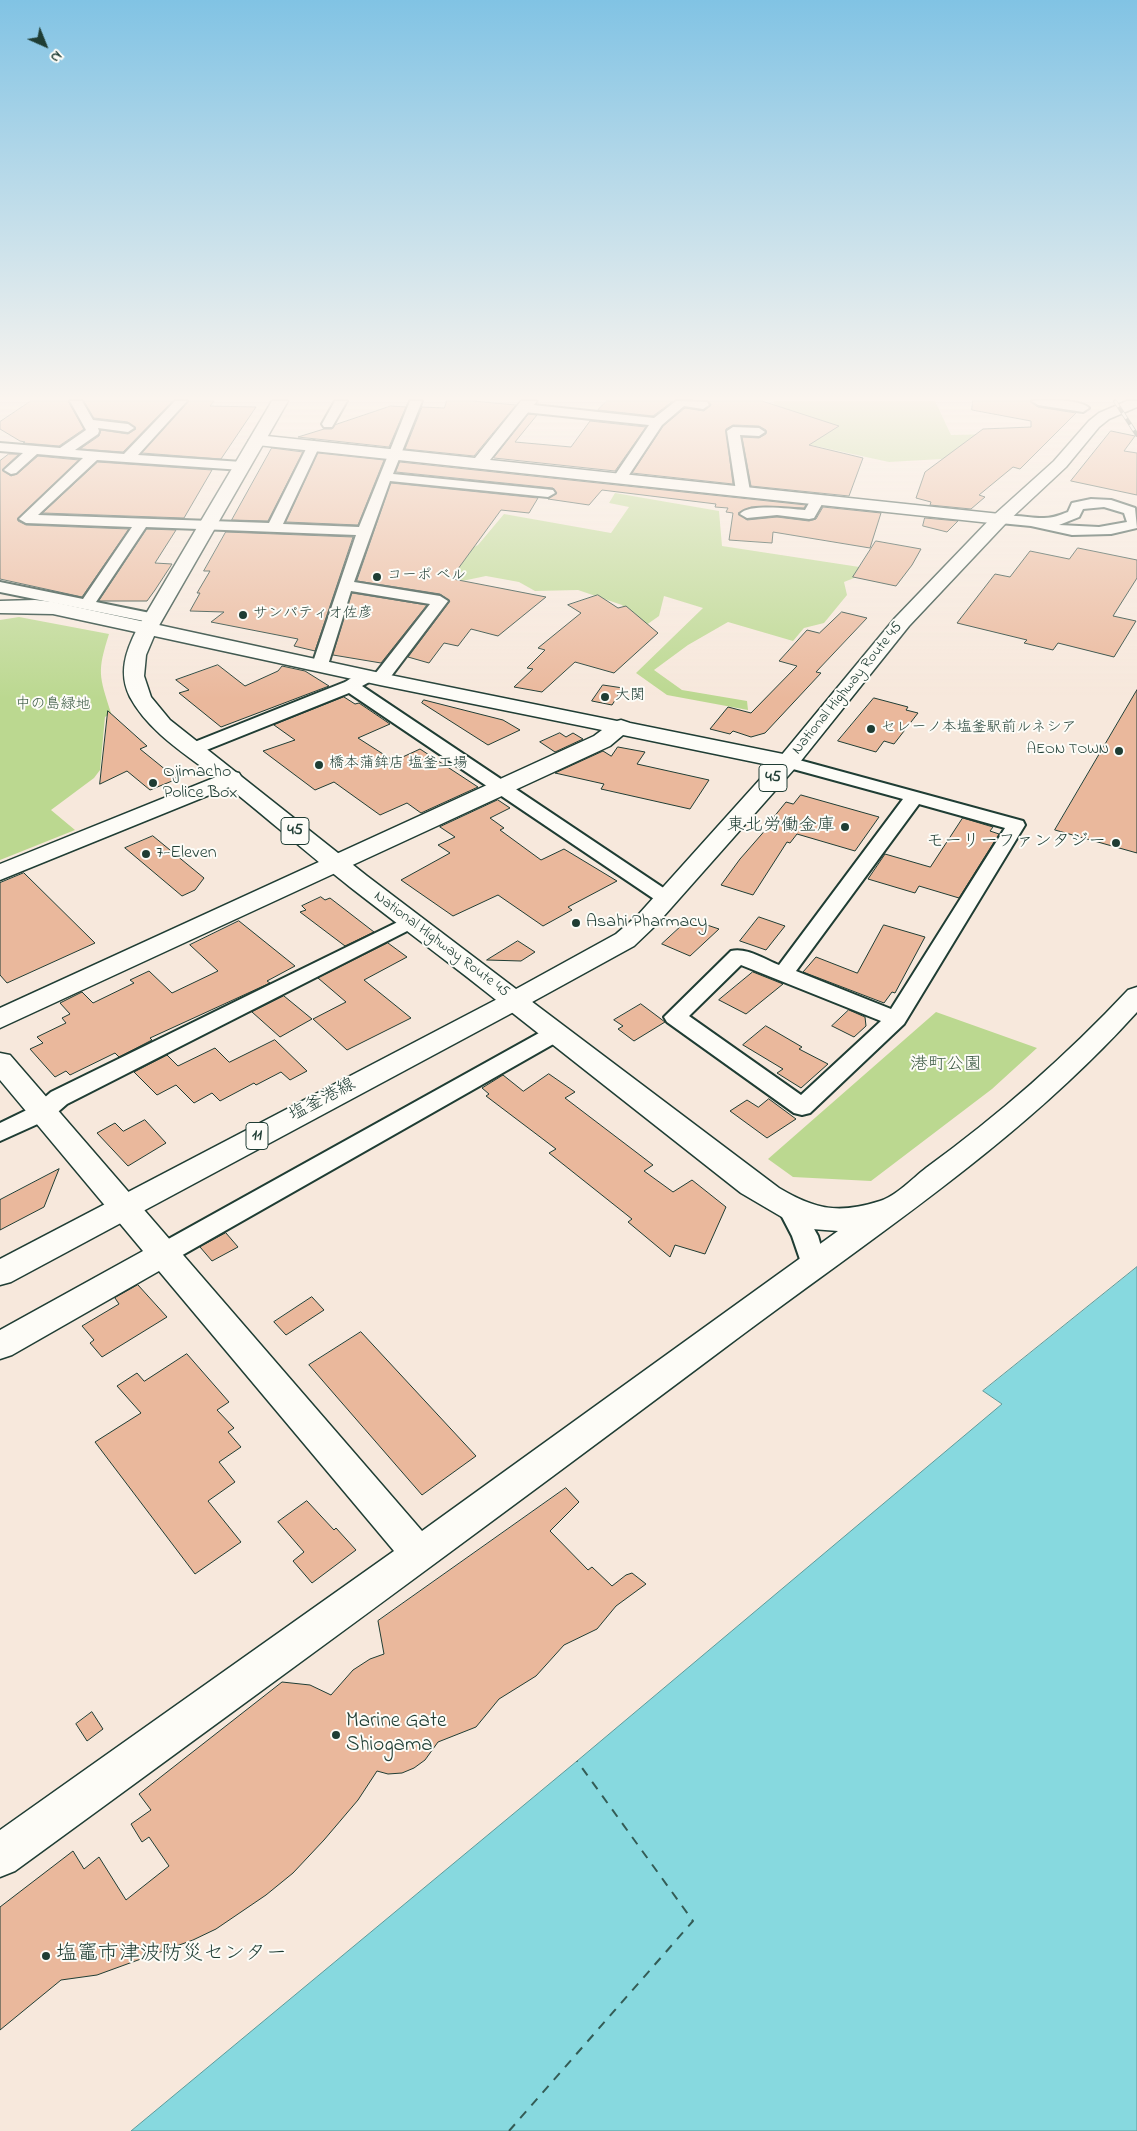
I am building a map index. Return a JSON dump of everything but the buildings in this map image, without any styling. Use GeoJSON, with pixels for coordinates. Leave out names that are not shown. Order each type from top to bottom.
{"type":"FeatureCollection","features":[{"type":"Feature","properties":{"kind":"main road","name":"National Highway Route 45"},"geometry":{"type":"LineString","coordinates":[[222,500],[139,647],[134,665],[135,683],[144,702],[157,718],[193,749],[336,864],[514,1001],[625,940],[667,899],[788,762],[902,622],[1000,519],[1020,500]]}},
{"type":"Feature","properties":{"kind":"main road"},"geometry":{"type":"LineString","coordinates":[[831,500],[1000,519]]}},
{"type":"Feature","properties":{"kind":"main road"},"geometry":{"type":"LineString","coordinates":[[0,607],[36,606],[151,623],[320,665],[366,680],[621,726],[788,762]]}},
{"type":"Feature","properties":{"kind":"main road"},"geometry":{"type":"LineString","coordinates":[[0,1019],[602,741],[621,726]]}},
{"type":"Feature","properties":{"kind":"main road"},"geometry":{"type":"LineString","coordinates":[[0,873],[231,778]]}},
{"type":"Feature","properties":{"kind":"main road"},"geometry":{"type":"LineString","coordinates":[[0,1856],[420,1554],[813,1264],[957,1163],[1051,1084],[1091,1047],[1137,996]]}},
{"type":"Feature","properties":{"kind":"main road"},"geometry":{"type":"LineString","coordinates":[[514,1001],[752,1185],[791,1211],[815,1219],[838,1220],[894,1207]]}},
{"type":"Feature","properties":{"kind":"main road","name":"塩釜港線"},"geometry":{"type":"LineString","coordinates":[[0,1273],[514,1001]]}},
{"type":"Feature","properties":{"kind":"main road"},"geometry":{"type":"LineString","coordinates":[[0,1062],[420,1554]]}},
{"type":"Feature","properties":{"kind":"main road"},"geometry":{"type":"LineString","coordinates":[[0,1346],[163,1254]]}},
{"type":"Feature","properties":{"kind":"street"},"geometry":{"type":"LineString","coordinates":[[46,500],[26,519],[365,531]]}},
{"type":"Feature","properties":{"kind":"street"},"geometry":{"type":"LineString","coordinates":[[274,528],[287,500]]}},
{"type":"Feature","properties":{"kind":"street"},"geometry":{"type":"LineString","coordinates":[[320,665],[345,584],[377,500]]}},
{"type":"Feature","properties":{"kind":"street"},"geometry":{"type":"LineString","coordinates":[[747,514],[777,511],[809,515],[817,500]]}},
{"type":"Feature","properties":{"kind":"street"},"geometry":{"type":"LineString","coordinates":[[1000,519],[1094,531],[1118,530],[1135,524],[1130,511],[1103,502],[1088,502],[1077,506],[1074,514],[1056,522],[1036,523]]}},
{"type":"Feature","properties":{"kind":"street"},"geometry":{"type":"LineString","coordinates":[[87,604],[142,523]]}},
{"type":"Feature","properties":{"kind":"street"},"geometry":{"type":"LineString","coordinates":[[193,749],[366,680],[440,601],[345,584]]}},
{"type":"Feature","properties":{"kind":"street"},"geometry":{"type":"LineString","coordinates":[[0,587],[87,604],[151,623]]}},
{"type":"Feature","properties":{"kind":"street"},"geometry":{"type":"LineString","coordinates":[[366,680],[502,788],[667,899]]}},
{"type":"Feature","properties":{"kind":"street"},"geometry":{"type":"LineString","coordinates":[[788,762],[1016,825],[896,1020],[802,1107],[675,1017],[738,956],[896,1020]]}},
{"type":"Feature","properties":{"kind":"street"},"geometry":{"type":"LineString","coordinates":[[783,974],[915,796]]}},
{"type":"Feature","properties":{"kind":"street"},"geometry":{"type":"LineString","coordinates":[[0,1133],[43,1112],[59,1098],[410,922]]}},
{"type":"Feature","properties":{"kind":"street"},"geometry":{"type":"LineString","coordinates":[[163,1254],[556,1033]]}},
{"type":"Feature","properties":{"kind":"street"},"geometry":{"type":"LineString","coordinates":[[791,1211],[807,1238],[813,1264]]}},
{"type":"Feature","properties":{"kind":"green space"},"geometry":{"type":"Polygon","coordinates":[[[611,500],[658,500],[719,511],[722,546],[866,568],[859,576],[844,582],[847,595],[824,623],[804,628],[793,641],[728,622],[688,645],[654,670],[682,690],[747,701],[748,710],[667,695],[636,673],[703,608],[664,596],[659,616],[642,628],[622,605],[578,590],[535,591],[519,582],[486,576],[462,581],[435,566],[478,545],[504,514],[611,533],[629,507],[609,503],[611,500]]]}},
{"type":"Feature","properties":{"kind":"green space","name":"中の島緑地"},"geometry":{"type":"Polygon","coordinates":[[[19,617],[109,634],[101,666],[101,674],[111,713],[105,717],[100,770],[94,778],[51,810],[75,830],[0,860],[0,620],[19,617]]]}},
{"type":"Feature","properties":{"kind":"green space","name":"港町公園"},"geometry":{"type":"Polygon","coordinates":[[[936,1012],[1037,1048],[992,1089],[871,1181],[793,1177],[768,1159],[936,1012]]]}},
{"type":"Feature","properties":{"kind":"water"},"geometry":{"type":"Polygon","coordinates":[[[1137,1267],[1137,2131],[131,2131],[577,1761],[1002,1404],[983,1391],[1137,1267]]]}},
{"type":"Feature","properties":{"kind":"ferry route"},"geometry":{"type":"LineString","coordinates":[[509,2131],[693,1921],[577,1761]]}},
{"type":"Feature","properties":{"kind":"place","name":"コーポ ベル"},"geometry":{"type":"Point","coordinates":[377,577]}},
{"type":"Feature","properties":{"kind":"place","name":"サンパティオ佐彦"},"geometry":{"type":"Point","coordinates":[243,615]}},
{"type":"Feature","properties":{"kind":"place","name":"大関"},"geometry":{"type":"Point","coordinates":[605,697]}},
{"type":"Feature","properties":{"kind":"place","name":"セレーノ本塩釜駅前ルネシア"},"geometry":{"type":"Point","coordinates":[871,729]}},
{"type":"Feature","properties":{"kind":"place","name":"AEON TOWN"},"geometry":{"type":"Point","coordinates":[1119,751]}},
{"type":"Feature","properties":{"kind":"place","name":"橋本蒲鉾店 塩釜工場"},"geometry":{"type":"Point","coordinates":[319,765]}},
{"type":"Feature","properties":{"kind":"place","name":"Ojimacho Police Box"},"geometry":{"type":"Point","coordinates":[153,783]}},
{"type":"Feature","properties":{"kind":"place","name":"東北労働金庫"},"geometry":{"type":"Point","coordinates":[845,827]}},
{"type":"Feature","properties":{"kind":"place","name":"モーリーファンタジー"},"geometry":{"type":"Point","coordinates":[1116,843]}},
{"type":"Feature","properties":{"kind":"place","name":"7-Eleven"},"geometry":{"type":"Point","coordinates":[146,854]}},
{"type":"Feature","properties":{"kind":"place","name":"Asahi Pharmacy"},"geometry":{"type":"Point","coordinates":[576,923]}},
{"type":"Feature","properties":{"kind":"place","name":"Marine Gate Shiogama"},"geometry":{"type":"Point","coordinates":[336,1735]}},
{"type":"Feature","properties":{"kind":"place","name":"塩竈市津波防災センター"},"geometry":{"type":"Point","coordinates":[46,1956]}}]}
